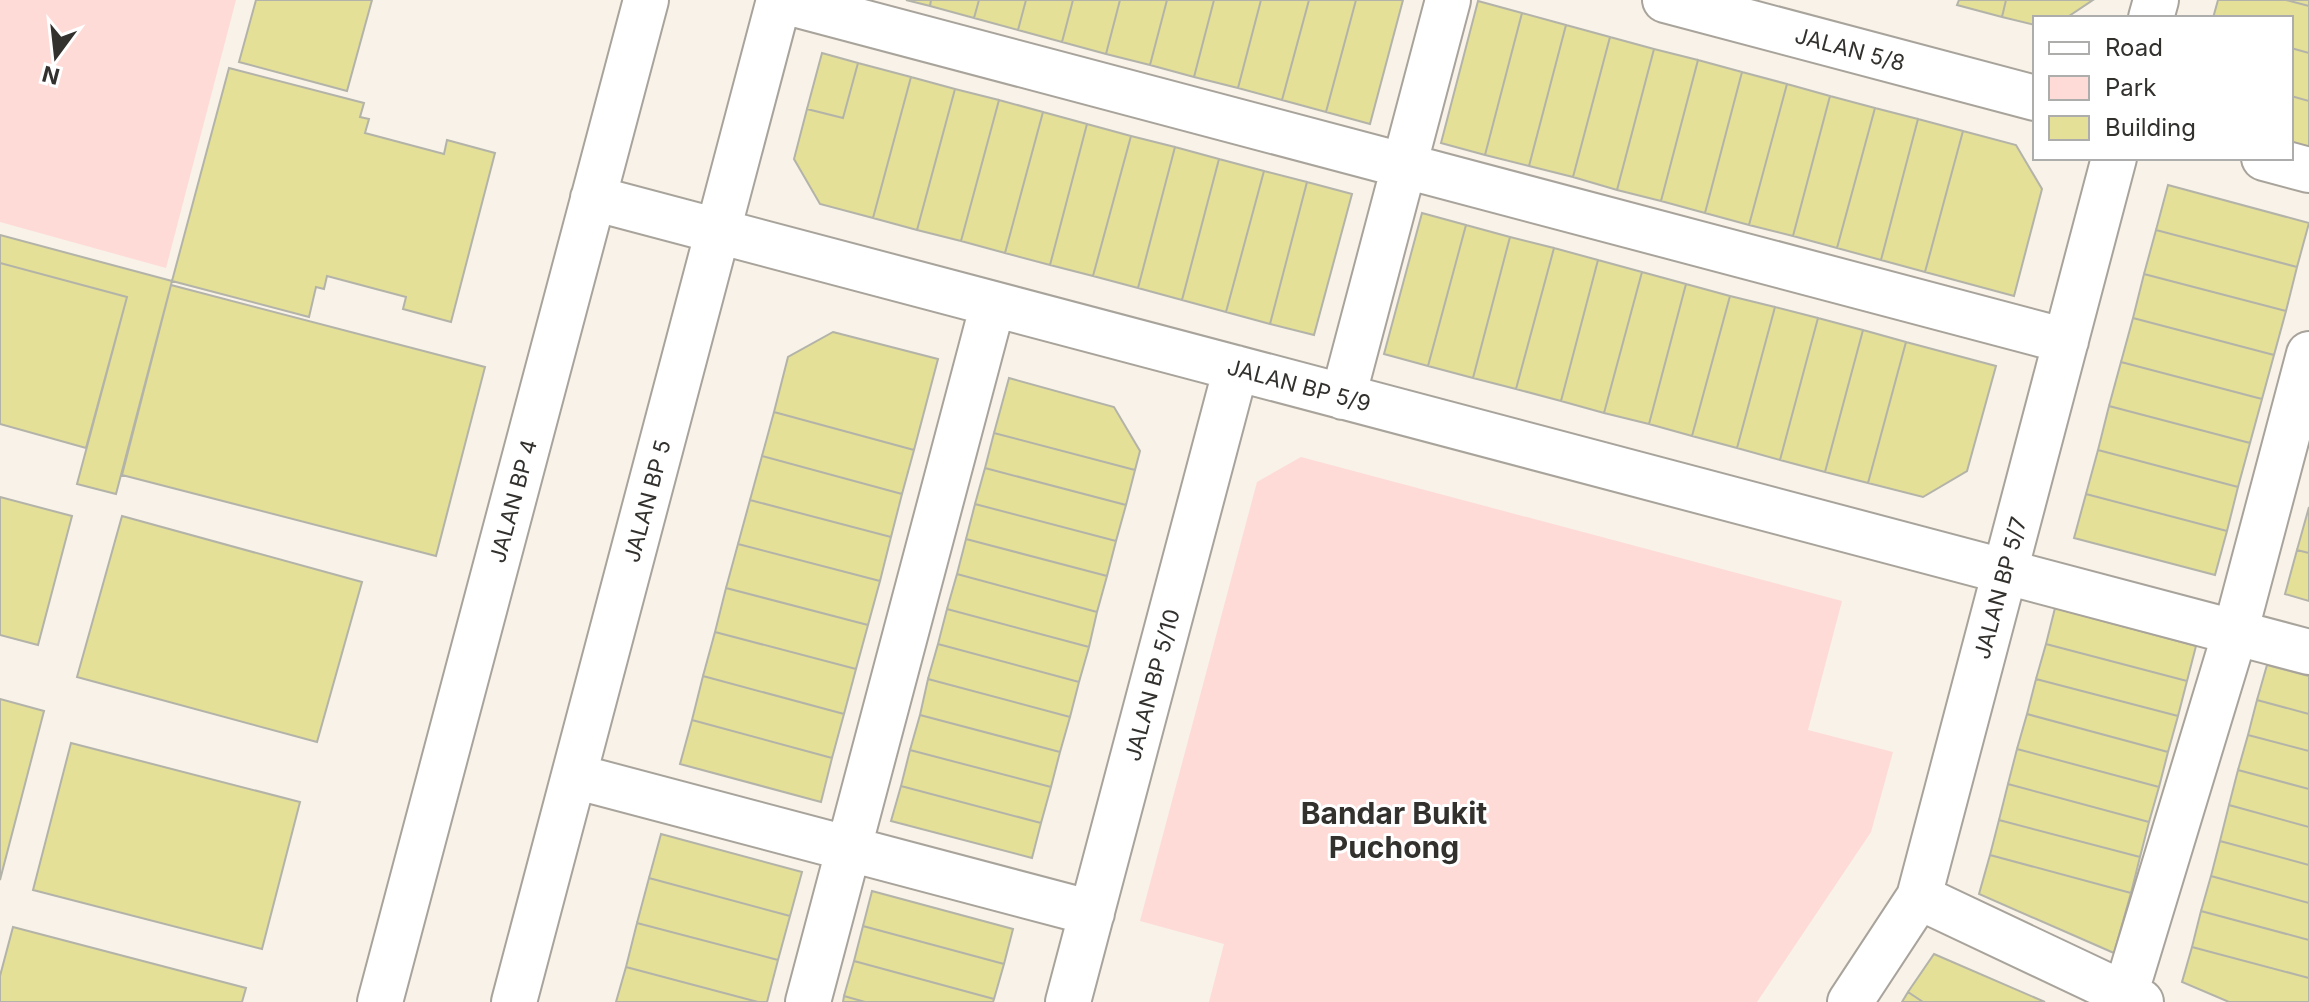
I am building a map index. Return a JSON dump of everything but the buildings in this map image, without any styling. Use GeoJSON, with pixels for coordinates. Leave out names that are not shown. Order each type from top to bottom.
{"type":"FeatureCollection","features":[{"type":"Feature","properties":{"kind":"street","name":"JALAN BP 4"},"geometry":{"type":"LineString","coordinates":[[380,1002],[646,0]]}},
{"type":"Feature","properties":{"kind":"street"},"geometry":{"type":"LineString","coordinates":[[779,0],[2066,341]]}},
{"type":"Feature","properties":{"kind":"street","name":"JALAN BP 5"},"geometry":{"type":"LineString","coordinates":[[514,1002],[779,0]]}},
{"type":"Feature","properties":{"kind":"street"},"geometry":{"type":"LineString","coordinates":[[1343,397],[1448,0]]}},
{"type":"Feature","properties":{"kind":"street","name":"JALAN 5/8"},"geometry":{"type":"LineString","coordinates":[[1665,0],[2033,97]]}},
{"type":"Feature","properties":{"kind":"street","name":"JALAN BP 5/7"},"geometry":{"type":"LineString","coordinates":[[1850,1002],[1919,897],[2113,160]]}},
{"type":"Feature","properties":{"kind":"street"},"geometry":{"type":"LineString","coordinates":[[2272,160],[2309,170]]}},
{"type":"Feature","properties":{"kind":"street","name":"JALAN BP 5/9"},"geometry":{"type":"LineString","coordinates":[[593,198],[2309,652]]}},
{"type":"Feature","properties":{"kind":"street"},"geometry":{"type":"LineString","coordinates":[[808,1002],[993,304]]}},
{"type":"Feature","properties":{"kind":"street"},"geometry":{"type":"LineString","coordinates":[[1919,897],[2129,1000],[2235,633],[2309,354]]}},
{"type":"Feature","properties":{"kind":"street","name":"JALAN BP 5/10"},"geometry":{"type":"LineString","coordinates":[[1068,1002],[1236,368]]}},
{"type":"Feature","properties":{"kind":"street"},"geometry":{"type":"LineString","coordinates":[[574,776],[1092,913]]}},
{"type":"Feature","properties":{"kind":"green space"},"geometry":{"type":"Polygon","coordinates":[[[0,0],[236,0],[166,268],[0,222],[0,0]]]}},
{"type":"Feature","properties":{"kind":"green space"},"geometry":{"type":"Polygon","coordinates":[[[1301,457],[1842,601],[1808,730],[1893,752],[1871,832],[1757,1002],[1209,1002],[1224,944],[1140,921],[1257,482],[1301,457]]]}},
{"type":"Feature","properties":{"kind":"district","name":"Bandar Bukit Puchong"},"geometry":{"type":"Point","coordinates":[1394,830]}}]}
